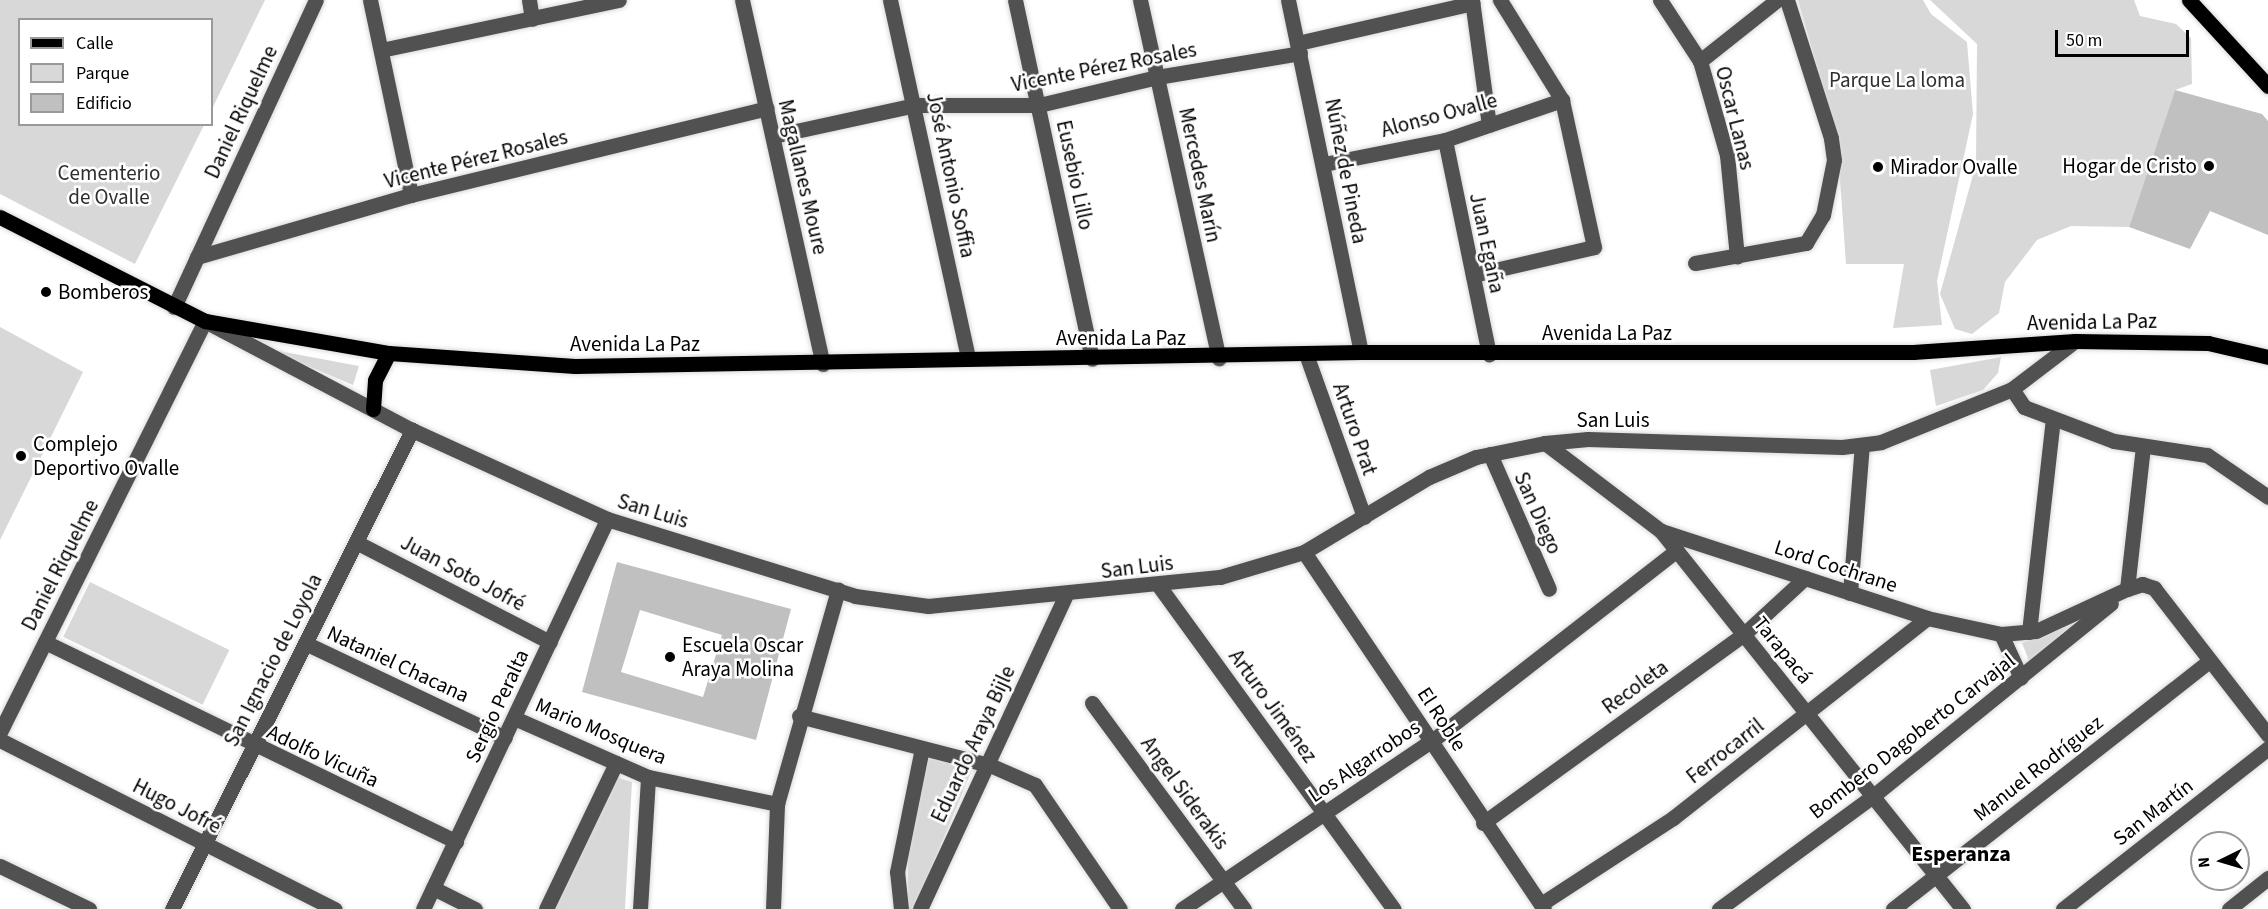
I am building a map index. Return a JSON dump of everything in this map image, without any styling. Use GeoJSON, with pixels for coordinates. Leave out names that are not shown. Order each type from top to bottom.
{"type":"FeatureCollection","features":[{"type":"Feature","properties":{"kind":"main road"},"geometry":{"type":"LineString","coordinates":[[2190,0],[2268,86]]}},
{"type":"Feature","properties":{"kind":"main road","name":"Avenida La Paz"},"geometry":{"type":"LineString","coordinates":[[0,217],[205,321],[389,353],[575,366],[823,364],[968,359],[1219,358],[1361,352],[1489,355],[1913,352],[2075,340],[2208,343],[2268,357]]}},
{"type":"Feature","properties":{"kind":"main road"},"geometry":{"type":"LineString","coordinates":[[373,409],[375,380],[389,353]]}},
{"type":"Feature","properties":{"kind":"street","name":"Daniel Riquelme"},"geometry":{"type":"LineString","coordinates":[[174,307],[316,0]]}},
{"type":"Feature","properties":{"kind":"street"},"geometry":{"type":"LineString","coordinates":[[370,0],[411,195]]}},
{"type":"Feature","properties":{"kind":"street"},"geometry":{"type":"LineString","coordinates":[[529,0],[532,19]]}},
{"type":"Feature","properties":{"kind":"street"},"geometry":{"type":"LineString","coordinates":[[381,50],[532,19],[584,4],[618,0]]}},
{"type":"Feature","properties":{"kind":"street","name":"Magallanes Moure"},"geometry":{"type":"LineString","coordinates":[[742,0],[823,364]]}},
{"type":"Feature","properties":{"kind":"street","name":"José Antonio Soffia"},"geometry":{"type":"LineString","coordinates":[[890,0],[915,105],[968,359]]}},
{"type":"Feature","properties":{"kind":"street","name":"Eusebio Lillo"},"geometry":{"type":"LineString","coordinates":[[1015,0],[1092,359]]}},
{"type":"Feature","properties":{"kind":"street","name":"Mercedes Marín"},"geometry":{"type":"LineString","coordinates":[[1140,0],[1219,358]]}},
{"type":"Feature","properties":{"kind":"street","name":"Núñez de Pineda"},"geometry":{"type":"LineString","coordinates":[[1288,0],[1324,164],[1361,352]]}},
{"type":"Feature","properties":{"kind":"street"},"geometry":{"type":"LineString","coordinates":[[1473,275],[1594,247],[1562,100],[1500,0]]}},
{"type":"Feature","properties":{"kind":"street","name":"Oscar Lanas"},"geometry":{"type":"LineString","coordinates":[[1660,0],[1700,61],[1727,155],[1737,257]]}},
{"type":"Feature","properties":{"kind":"street"},"geometry":{"type":"LineString","coordinates":[[1700,61],[1777,0]]}},
{"type":"Feature","properties":{"kind":"street"},"geometry":{"type":"LineString","coordinates":[[1695,263],[1806,243],[1829,196],[1831,138],[1787,0]]}},
{"type":"Feature","properties":{"kind":"street","name":"Vicente Pérez Rosales"},"geometry":{"type":"LineString","coordinates":[[773,136],[915,105],[1039,105],[1157,77],[1299,48],[1472,2]]}},
{"type":"Feature","properties":{"kind":"street"},"geometry":{"type":"LineString","coordinates":[[1472,2],[1489,125]]}},
{"type":"Feature","properties":{"kind":"street","name":"Alonso Ovalle"},"geometry":{"type":"LineString","coordinates":[[1324,164],[1444,140],[1562,100]]}},
{"type":"Feature","properties":{"kind":"street","name":"Vicente Pérez Rosales"},"geometry":{"type":"LineString","coordinates":[[197,257],[411,195],[766,108]]}},
{"type":"Feature","properties":{"kind":"street","name":"Juan Egaña"},"geometry":{"type":"LineString","coordinates":[[1444,140],[1489,355]]}},
{"type":"Feature","properties":{"kind":"street","name":"Daniel Riquelme"},"geometry":{"type":"LineString","coordinates":[[0,732],[205,321]]}},
{"type":"Feature","properties":{"kind":"street","name":"San Luis"},"geometry":{"type":"LineString","coordinates":[[205,321],[412,430],[607,519],[838,590],[890,604],[928,606],[1065,596],[1220,577],[1304,552],[1429,477],[1490,454],[1545,442],[1862,445],[1917,432],[2012,389],[2075,340]]}},
{"type":"Feature","properties":{"kind":"street","name":"Arturo Prat"},"geometry":{"type":"LineString","coordinates":[[1306,354],[1364,517]]}},
{"type":"Feature","properties":{"kind":"street"},"geometry":{"type":"LineString","coordinates":[[2012,389],[2024,407],[2052,419],[2143,447],[2207,455],[2268,497]]}},
{"type":"Feature","properties":{"kind":"street"},"geometry":{"type":"LineString","coordinates":[[2029,632],[2052,419]]}},
{"type":"Feature","properties":{"kind":"street","name":"San Ignacio de Loyola"},"geometry":{"type":"LineString","coordinates":[[172,909],[412,430]]}},
{"type":"Feature","properties":{"kind":"street","name":"Tarapacá"},"geometry":{"type":"LineString","coordinates":[[1545,442],[1661,531],[1963,909]]}},
{"type":"Feature","properties":{"kind":"street"},"geometry":{"type":"LineString","coordinates":[[1850,593],[1862,445]]}},
{"type":"Feature","properties":{"kind":"street"},"geometry":{"type":"LineString","coordinates":[[2127,589],[2143,447]]}},
{"type":"Feature","properties":{"kind":"street","name":"San Diego"},"geometry":{"type":"LineString","coordinates":[[1490,454],[1549,589]]}},
{"type":"Feature","properties":{"kind":"street","name":"Sergio Peralta"},"geometry":{"type":"LineString","coordinates":[[423,909],[607,519]]}},
{"type":"Feature","properties":{"kind":"street","name":"Lord Cochrane"},"geometry":{"type":"LineString","coordinates":[[1661,531],[1926,618],[2001,634],[2029,632],[2142,584],[2154,588],[2268,735]]}},
{"type":"Feature","properties":{"kind":"street","name":"Juan Soto Jofré"},"geometry":{"type":"LineString","coordinates":[[356,542],[550,642]]}},
{"type":"Feature","properties":{"kind":"street","name":"Los Algarrobos"},"geometry":{"type":"LineString","coordinates":[[1182,909],[1433,740],[1677,550]]}},
{"type":"Feature","properties":{"kind":"street","name":"El Roble"},"geometry":{"type":"LineString","coordinates":[[1304,552],[1433,740],[1483,823],[1543,907]]}},
{"type":"Feature","properties":{"kind":"street","name":"Recoleta"},"geometry":{"type":"LineString","coordinates":[[1483,823],[1744,634],[1806,578]]}},
{"type":"Feature","properties":{"kind":"street","name":"Arturo Jiménez"},"geometry":{"type":"LineString","coordinates":[[1160,586],[1394,909]]}},
{"type":"Feature","properties":{"kind":"street","name":"Bombero Dagoberto Carvajal"},"geometry":{"type":"LineString","coordinates":[[1719,909],[1873,796],[2021,678],[2127,589]]}},
{"type":"Feature","properties":{"kind":"street"},"geometry":{"type":"LineString","coordinates":[[773,909],[777,804],[799,716],[838,590]]}},
{"type":"Feature","properties":{"kind":"street","name":"Eduardo Araya Bijle"},"geometry":{"type":"LineString","coordinates":[[920,909],[1065,596]]}},
{"type":"Feature","properties":{"kind":"street","name":"Ferrocarril"},"geometry":{"type":"LineString","coordinates":[[1543,907],[1673,818],[1926,618]]}},
{"type":"Feature","properties":{"kind":"street"},"geometry":{"type":"LineString","coordinates":[[2001,634],[2021,678]]}},
{"type":"Feature","properties":{"kind":"street","name":"Adolfo Vicuña"},"geometry":{"type":"LineString","coordinates":[[45,642],[253,747],[456,842]]}},
{"type":"Feature","properties":{"kind":"street","name":"Nataniel Chacana"},"geometry":{"type":"LineString","coordinates":[[305,643],[505,738]]}},
{"type":"Feature","properties":{"kind":"street","name":"Manuel Rodríguez"},"geometry":{"type":"LineString","coordinates":[[1893,909],[2209,661]]}},
{"type":"Feature","properties":{"kind":"street","name":"Angel Siderakis"},"geometry":{"type":"LineString","coordinates":[[1092,703],[1244,909]]}},
{"type":"Feature","properties":{"kind":"street"},"geometry":{"type":"LineString","coordinates":[[799,716],[986,764],[1035,785],[1120,909]]}},
{"type":"Feature","properties":{"kind":"street","name":"Mario Mosquera"},"geometry":{"type":"LineString","coordinates":[[514,718],[648,777],[777,804]]}},
{"type":"Feature","properties":{"kind":"street","name":"Hugo Jofré"},"geometry":{"type":"LineString","coordinates":[[0,740],[335,909]]}},
{"type":"Feature","properties":{"kind":"street","name":"San Martín"},"geometry":{"type":"LineString","coordinates":[[2063,909],[2268,747]]}},
{"type":"Feature","properties":{"kind":"street"},"geometry":{"type":"LineString","coordinates":[[901,909],[897,872],[905,812],[922,748]]}},
{"type":"Feature","properties":{"kind":"street"},"geometry":{"type":"LineString","coordinates":[[546,909],[616,763]]}},
{"type":"Feature","properties":{"kind":"street"},"geometry":{"type":"LineString","coordinates":[[640,909],[648,777]]}},
{"type":"Feature","properties":{"kind":"street"},"geometry":{"type":"LineString","coordinates":[[0,866],[89,909]]}},
{"type":"Feature","properties":{"kind":"street"},"geometry":{"type":"LineString","coordinates":[[2229,909],[2268,879]]}},
{"type":"Feature","properties":{"kind":"street"},"geometry":{"type":"LineString","coordinates":[[433,888],[475,909]]}},
{"type":"Feature","properties":{"kind":"green space","name":"Cementerio de Ovalle"},"geometry":{"type":"Polygon","coordinates":[[[0,0],[265,0],[213,107],[213,18],[18,18],[18,126],[204,126],[135,264],[0,194],[0,0]]]}},
{"type":"Feature","properties":{"kind":"green space","name":"Parque La loma"},"geometry":{"type":"Polygon","coordinates":[[[1798,0],[1923,0],[1931,14],[1967,42],[1973,114],[1937,281],[1942,325],[1893,328],[1904,264],[1846,264],[1837,137],[1798,0]]]}},
{"type":"Feature","properties":{"kind":"green space"},"geometry":{"type":"Polygon","coordinates":[[[1930,0],[2134,0],[2140,16],[2176,24],[2191,38],[2192,84],[2175,90],[2129,227],[2071,226],[2037,240],[2005,282],[1999,313],[1972,334],[1955,329],[1940,294],[1976,164],[1977,44],[1930,0]]]}},
{"type":"Feature","properties":{"kind":"green space","name":"Complejo Deportivo Ovalle"},"geometry":{"type":"Polygon","coordinates":[[[0,327],[83,372],[0,540],[0,327]]]}},
{"type":"Feature","properties":{"kind":"green space"},"geometry":{"type":"Polygon","coordinates":[[[268,349],[359,366],[353,385],[268,349]]]}},
{"type":"Feature","properties":{"kind":"green space"},"geometry":{"type":"Polygon","coordinates":[[[2001,357],[1998,373],[1983,390],[1936,406],[1930,370],[2001,357]]]}},
{"type":"Feature","properties":{"kind":"green space"},"geometry":{"type":"Polygon","coordinates":[[[90,582],[229,650],[203,705],[63,637],[90,582]]]}},
{"type":"Feature","properties":{"kind":"green space"},"geometry":{"type":"Polygon","coordinates":[[[2068,627],[2041,653],[2029,661],[2022,643],[2068,627]]]}},
{"type":"Feature","properties":{"kind":"green space"},"geometry":{"type":"Polygon","coordinates":[[[925,756],[972,770],[914,909],[908,909],[908,860],[925,756]]]}},
{"type":"Feature","properties":{"kind":"green space"},"geometry":{"type":"Polygon","coordinates":[[[617,777],[632,782],[625,909],[553,909],[617,777]]]}},
{"type":"Feature","properties":{"kind":"building","name":"Hogar de Cristo"},"geometry":{"type":"Polygon","coordinates":[[[2175,90],[2262,114],[2268,121],[2268,235],[2210,211],[2190,249],[2129,227],[2175,90]]]}},
{"type":"Feature","properties":{"kind":"building"},"geometry":{"type":"Polygon","coordinates":[[[617,562],[791,609],[756,740],[582,692],[617,562]],[[640,610],[621,672],[703,697],[722,635],[640,610]]]}},
{"type":"Feature","properties":{"kind":"place","name":"Hogar de Cristo"},"geometry":{"type":"Point","coordinates":[2209,166]}},
{"type":"Feature","properties":{"kind":"place","name":"Mirador Ovalle"},"geometry":{"type":"Point","coordinates":[1878,167]}},
{"type":"Feature","properties":{"kind":"place","name":"Bomberos"},"geometry":{"type":"Point","coordinates":[46,292]}},
{"type":"Feature","properties":{"kind":"place","name":"Complejo Deportivo Ovalle"},"geometry":{"type":"Point","coordinates":[21,456]}},
{"type":"Feature","properties":{"kind":"place","name":"Escuela Oscar Araya Molina"},"geometry":{"type":"Point","coordinates":[670,657]}},
{"type":"Feature","properties":{"kind":"district","name":"Esperanza"},"geometry":{"type":"Point","coordinates":[1961,855]}}]}
